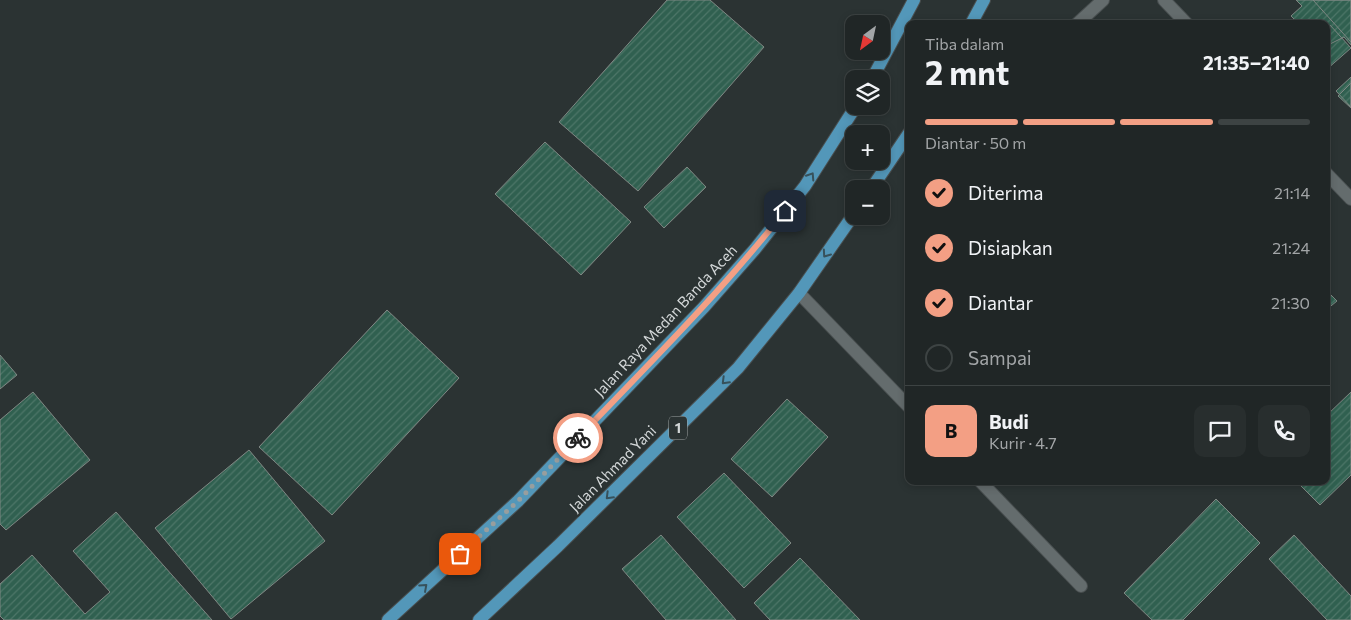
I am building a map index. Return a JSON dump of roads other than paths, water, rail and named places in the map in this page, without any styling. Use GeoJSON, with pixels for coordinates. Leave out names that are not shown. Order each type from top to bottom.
{"type":"FeatureCollection","features":[{"type":"Feature","properties":{"kind":"main road"},"geometry":{"type":"LineString","coordinates":[[877,70],[914,0]]}},
{"type":"Feature","properties":{"kind":"main road"},"geometry":{"type":"LineString","coordinates":[[972,20],[984,0]]}},
{"type":"Feature","properties":{"kind":"main road","name":"Jalan Raya Medan Banda Aceh"},"geometry":{"type":"LineString","coordinates":[[388,620],[518,501],[704,307],[755,249],[804,186],[850,115]]}},
{"type":"Feature","properties":{"kind":"main road"},"geometry":{"type":"LineString","coordinates":[[877,180],[905,141]]}},
{"type":"Feature","properties":{"kind":"main road","name":"Jalan Ahmad Yani"},"geometry":{"type":"LineString","coordinates":[[479,620],[558,546],[738,368],[799,293],[846,225]]}},
{"type":"Feature","properties":{"kind":"street"},"geometry":{"type":"LineString","coordinates":[[1081,20],[1103,0]]}},
{"type":"Feature","properties":{"kind":"street"},"geometry":{"type":"LineString","coordinates":[[1164,0],[1183,20]]}},
{"type":"Feature","properties":{"kind":"street"},"geometry":{"type":"LineString","coordinates":[[1330,177],[1351,199]]}},
{"type":"Feature","properties":{"kind":"street"},"geometry":{"type":"LineString","coordinates":[[799,293],[905,403]]}},
{"type":"Feature","properties":{"kind":"street"},"geometry":{"type":"LineString","coordinates":[[984,485],[1081,586]]}}]}
